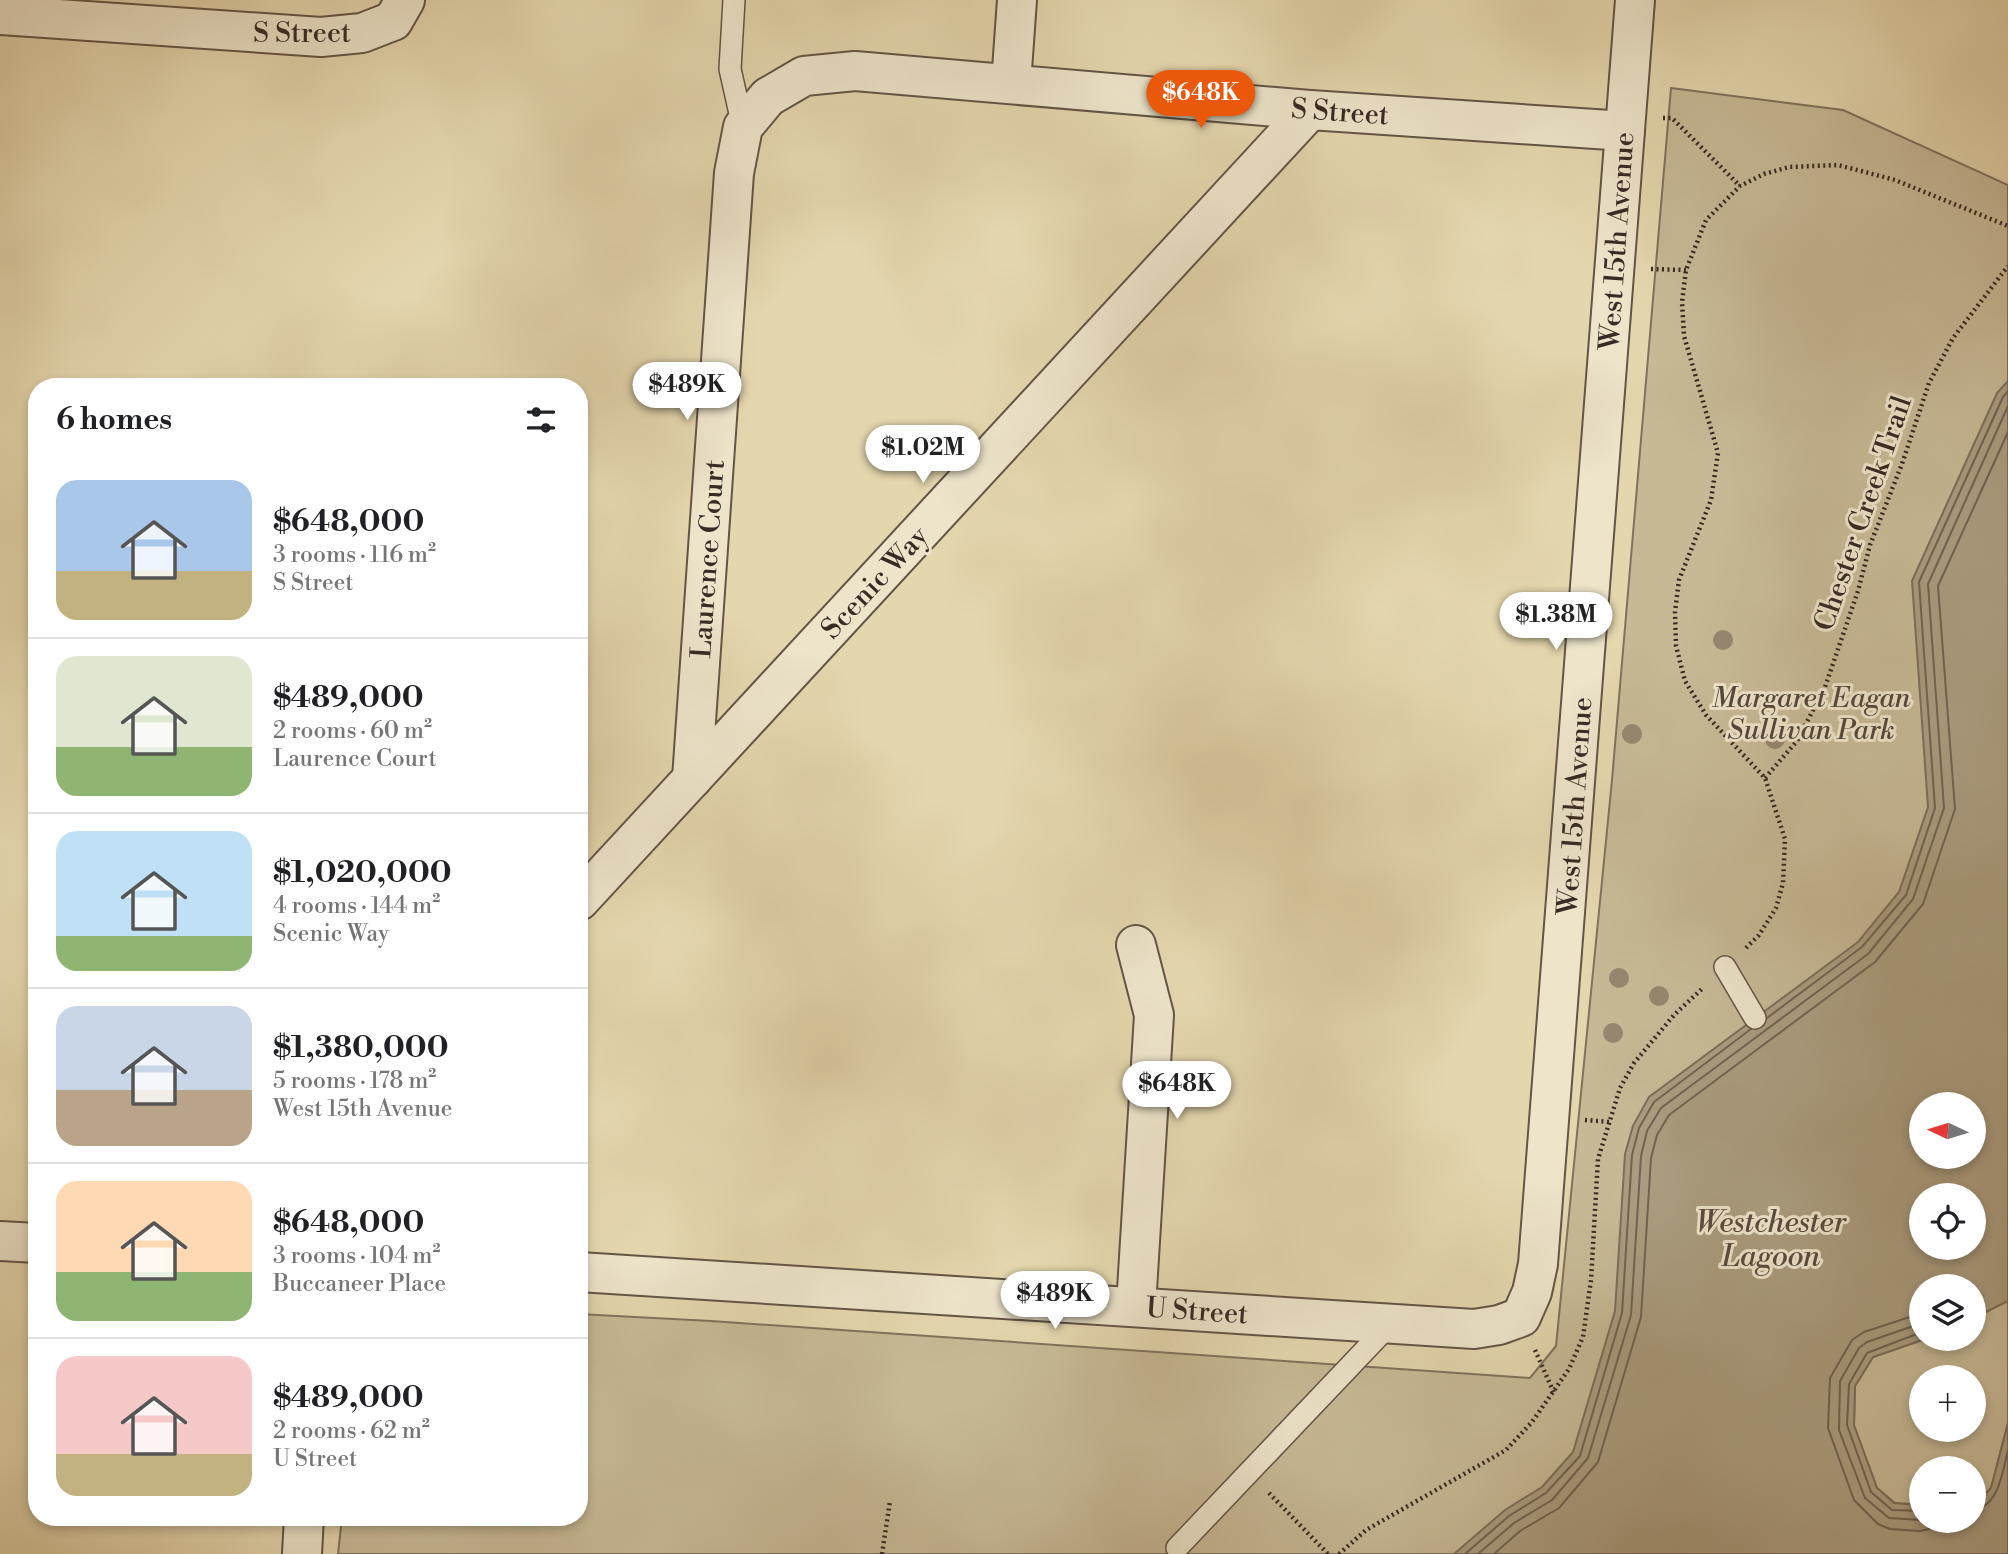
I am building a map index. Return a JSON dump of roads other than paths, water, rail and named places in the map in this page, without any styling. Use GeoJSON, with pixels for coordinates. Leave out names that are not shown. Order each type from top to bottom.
{"type":"FeatureCollection","features":[{"type":"Feature","properties":{"kind":"street"},"geometry":{"type":"LineString","coordinates":[[1011,84],[1017,0]]}},
{"type":"Feature","properties":{"kind":"street","name":"West 15th Avenue"},"geometry":{"type":"LineString","coordinates":[[1521,1317],[1532,1292],[1538,1264],[1635,0]]}},
{"type":"Feature","properties":{"kind":"street","name":"S Street"},"geometry":{"type":"LineString","coordinates":[[0,15],[321,37],[362,33],[399,11]]}},
{"type":"Feature","properties":{"kind":"street","name":"S Street"},"geometry":{"type":"LineString","coordinates":[[768,97],[804,76],[855,71],[1310,110],[1625,118]]}},
{"type":"Feature","properties":{"kind":"street","name":"Laurence Court"},"geometry":{"type":"LineString","coordinates":[[692,779],[734,173],[743,127],[768,97]]}},
{"type":"Feature","properties":{"kind":"street","name":"Scenic Way"},"geometry":{"type":"LineString","coordinates":[[588,891],[1310,110]]}},
{"type":"Feature","properties":{"kind":"street"},"geometry":{"type":"LineString","coordinates":[[1136,945],[1154,1015],[1136,1306]]}},
{"type":"Feature","properties":{"kind":"street"},"geometry":{"type":"LineString","coordinates":[[0,1241],[28,1243]]}},
{"type":"Feature","properties":{"kind":"street","name":"U Street"},"geometry":{"type":"LineString","coordinates":[[588,1273],[1474,1329],[1499,1325],[1521,1317]]}},
{"type":"Feature","properties":{"kind":"street"},"geometry":{"type":"LineString","coordinates":[[302,1554],[304,1526]]}},
{"type":"Feature","properties":{"kind":"lane"},"geometry":{"type":"LineString","coordinates":[[734,0],[730,69],[743,127]]}},
{"type":"Feature","properties":{"kind":"lane"},"geometry":{"type":"LineString","coordinates":[[1725,967],[1755,1018]]}},
{"type":"Feature","properties":{"kind":"lane"},"geometry":{"type":"LineString","coordinates":[[1177,1548],[1391,1323]]}},
{"type":"Feature","properties":{"kind":"water","name":"Westchester Lagoon"},"geometry":{"type":"Polygon","coordinates":[[[2008,381],[2008,1301],[1986,1312],[1986,1274],[1909,1274],[1909,1345],[1873,1357],[1855,1386],[1854,1425],[1877,1488],[1894,1503],[1909,1504],[1909,1533],[1986,1533],[1986,1493],[1991,1488],[2008,1423],[2008,1554],[1454,1554],[1505,1510],[1542,1487],[1573,1452],[1615,1311],[1625,1154],[1633,1126],[1649,1097],[1858,942],[1899,892],[1928,807],[1912,581],[1997,393],[2008,381]]]}},
{"type":"Feature","properties":{"kind":"park label","name":"Margaret Eagan Sullivan Park"},"geometry":{"type":"Point","coordinates":[1811,713]}}]}
